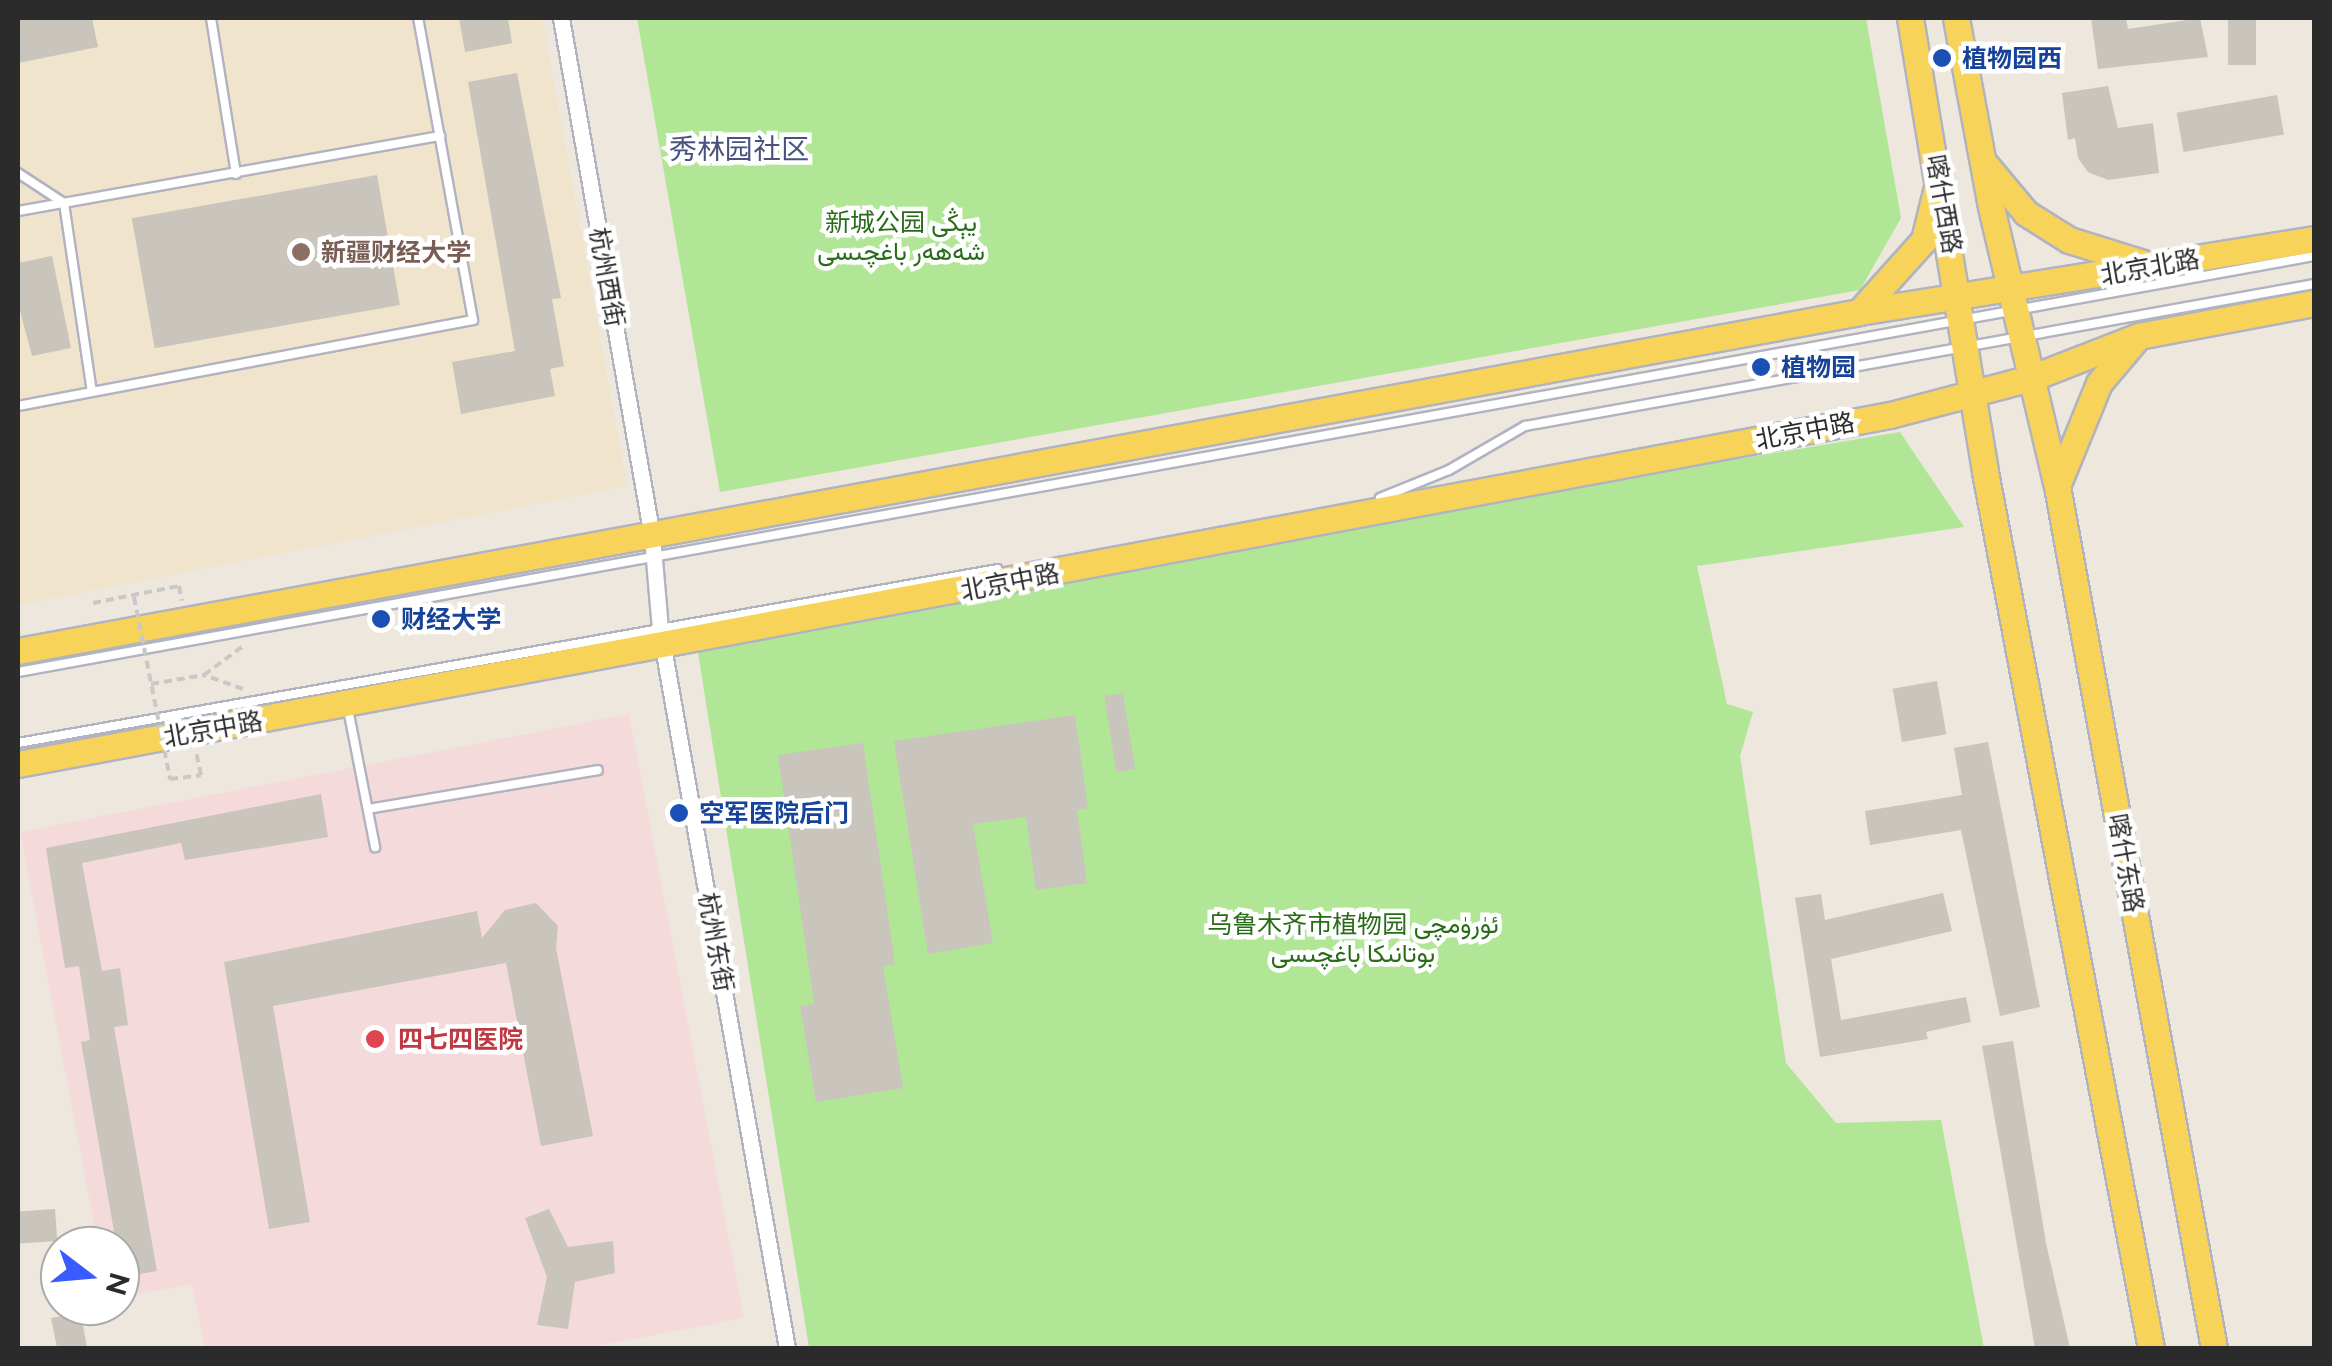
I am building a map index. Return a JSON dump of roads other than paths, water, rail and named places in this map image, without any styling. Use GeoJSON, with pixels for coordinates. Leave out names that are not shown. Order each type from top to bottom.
{"type":"FeatureCollection","features":[{"type":"Feature","properties":{"kind":"main road","name":"喀什西路"},"geometry":{"type":"LineString","coordinates":[[1910,18],[1939,178],[1987,301],[2022,339],[2032,378]]}},
{"type":"Feature","properties":{"kind":"main road","name":"喀什西路"},"geometry":{"type":"LineString","coordinates":[[1956,18],[1982,161],[1987,301],[1969,348],[1988,389]]}},
{"type":"Feature","properties":{"kind":"main road"},"geometry":{"type":"LineString","coordinates":[[1982,161],[2026,213],[2069,240],[2155,266]]}},
{"type":"Feature","properties":{"kind":"main road"},"geometry":{"type":"LineString","coordinates":[[1859,312],[1924,240],[1939,178]]}},
{"type":"Feature","properties":{"kind":"main road","name":"北京北路"},"geometry":{"type":"LineString","coordinates":[[1987,301],[2155,266],[2314,240]]}},
{"type":"Feature","properties":{"kind":"main road"},"geometry":{"type":"LineString","coordinates":[[18,651],[651,547],[1859,312],[1987,301]]}},
{"type":"Feature","properties":{"kind":"main road"},"geometry":{"type":"LineString","coordinates":[[2151,1348],[1985,472],[1988,389],[2032,378],[2139,336],[2314,303]]}},
{"type":"Feature","properties":{"kind":"main road"},"geometry":{"type":"LineString","coordinates":[[2057,486],[2099,383],[2139,336]]}},
{"type":"Feature","properties":{"kind":"main road","name":"喀什东路"},"geometry":{"type":"LineString","coordinates":[[2032,378],[2057,486],[2214,1348]]}},
{"type":"Feature","properties":{"kind":"main road","name":"北京中路"},"geometry":{"type":"LineString","coordinates":[[18,764],[348,705],[662,639],[1890,414],[1988,389]]}},
{"type":"Feature","properties":{"kind":"street","name":"杭州西街"},"geometry":{"type":"LineString","coordinates":[[562,18],[651,547]]}},
{"type":"Feature","properties":{"kind":"street","name":"杭州东街"},"geometry":{"type":"LineString","coordinates":[[651,547],[662,639],[787,1348]]}},
{"type":"Feature","properties":{"kind":"lane"},"geometry":{"type":"LineString","coordinates":[[212,18],[236,174]]}},
{"type":"Feature","properties":{"kind":"lane"},"geometry":{"type":"LineString","coordinates":[[18,406],[474,320],[418,18]]}},
{"type":"Feature","properties":{"kind":"lane"},"geometry":{"type":"LineString","coordinates":[[18,211],[440,136]]}},
{"type":"Feature","properties":{"kind":"lane"},"geometry":{"type":"LineString","coordinates":[[18,173],[64,202],[92,392]]}},
{"type":"Feature","properties":{"kind":"lane"},"geometry":{"type":"LineString","coordinates":[[18,672],[651,547],[1987,301],[2314,256]]}},
{"type":"Feature","properties":{"kind":"lane"},"geometry":{"type":"LineString","coordinates":[[18,743],[662,639],[1382,498],[1450,470],[1525,426],[2314,284]]}},
{"type":"Feature","properties":{"kind":"lane"},"geometry":{"type":"LineString","coordinates":[[348,705],[375,846]]}},
{"type":"Feature","properties":{"kind":"lane"},"geometry":{"type":"LineString","coordinates":[[368,809],[598,770]]}},
{"type":"Feature","properties":{"kind":"place","name":"植物园西"},"geometry":{"type":"Point","coordinates":[1942,58]}},
{"type":"Feature","properties":{"kind":"place","name":"新疆财经大学"},"geometry":{"type":"Point","coordinates":[301,252]}},
{"type":"Feature","properties":{"kind":"place","name":"植物园"},"geometry":{"type":"Point","coordinates":[1761,367]}},
{"type":"Feature","properties":{"kind":"place","name":"财经大学"},"geometry":{"type":"Point","coordinates":[381,619]}},
{"type":"Feature","properties":{"kind":"place","name":"空军医院后门"},"geometry":{"type":"Point","coordinates":[679,813]}},
{"type":"Feature","properties":{"kind":"place","name":"四七四医院"},"geometry":{"type":"Point","coordinates":[375,1039]}},
{"type":"Feature","properties":{"kind":"district","name":"秀林园社区"},"geometry":{"type":"Point","coordinates":[739,150]}},
{"type":"Feature","properties":{"kind":"park label","name":"新城公园 يېڭى شەھەر باغچىسى"},"geometry":{"type":"Point","coordinates":[901,238]}},
{"type":"Feature","properties":{"kind":"park label","name":"乌鲁木齐市植物园 ئۈرۈمچى بوتانىكا باغچىسى"},"geometry":{"type":"Point","coordinates":[1353,940]}}]}
